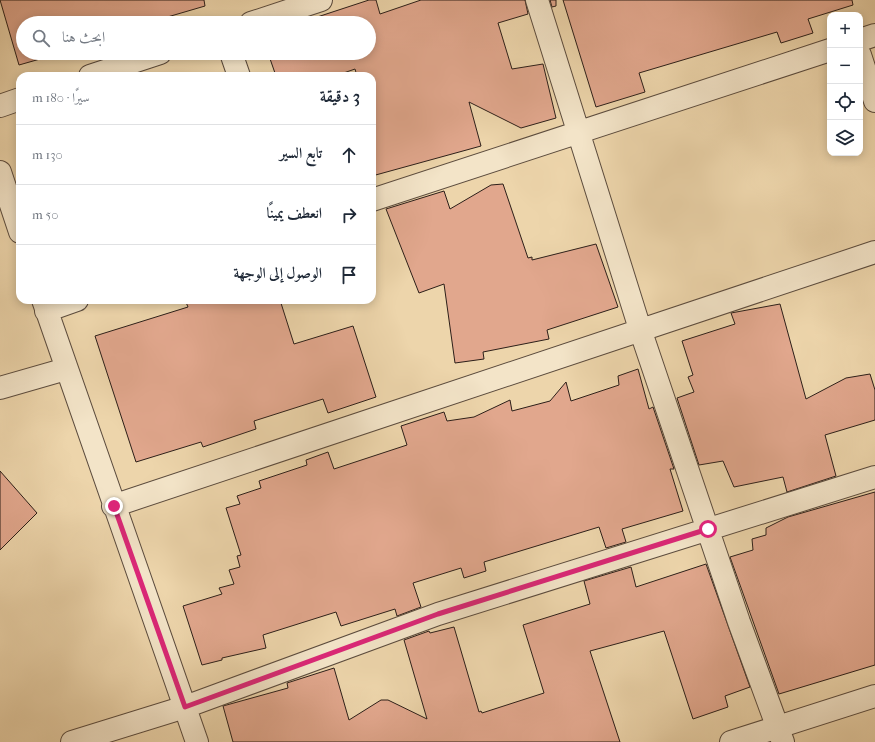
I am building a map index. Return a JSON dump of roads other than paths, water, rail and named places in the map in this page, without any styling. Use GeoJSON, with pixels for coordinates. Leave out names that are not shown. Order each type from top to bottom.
{"type":"FeatureCollection","features":[{"type":"Feature","properties":{"kind":"street"},"geometry":{"type":"LineString","coordinates":[[272,16],[321,0]]}},
{"type":"Feature","properties":{"kind":"street"},"geometry":{"type":"LineString","coordinates":[[537,0],[640,329],[739,622],[780,735]]}},
{"type":"Feature","properties":{"kind":"street"},"geometry":{"type":"LineString","coordinates":[[863,39],[875,35]]}},
{"type":"Feature","properties":{"kind":"street"},"geometry":{"type":"LineString","coordinates":[[376,199],[827,51]]}},
{"type":"Feature","properties":{"kind":"street"},"geometry":{"type":"LineString","coordinates":[[102,72],[139,60]]}},
{"type":"Feature","properties":{"kind":"street"},"geometry":{"type":"LineString","coordinates":[[233,60],[238,72]]}},
{"type":"Feature","properties":{"kind":"street"},"geometry":{"type":"LineString","coordinates":[[863,64],[875,101]]}},
{"type":"Feature","properties":{"kind":"street"},"geometry":{"type":"LineString","coordinates":[[0,106],[16,100]]}},
{"type":"Feature","properties":{"kind":"street"},"geometry":{"type":"LineString","coordinates":[[0,172],[16,220]]}},
{"type":"Feature","properties":{"kind":"street"},"geometry":{"type":"LineString","coordinates":[[114,506],[640,329],[875,252]]}},
{"type":"Feature","properties":{"kind":"street"},"geometry":{"type":"LineString","coordinates":[[45,305],[197,742]]}},
{"type":"Feature","properties":{"kind":"street"},"geometry":{"type":"LineString","coordinates":[[0,388],[66,369]]}},
{"type":"Feature","properties":{"kind":"street"},"geometry":{"type":"LineString","coordinates":[[72,742],[185,707],[438,614],[875,477]]}},
{"type":"Feature","properties":{"kind":"street"},"geometry":{"type":"LineString","coordinates":[[731,742],[780,735],[875,696]]}}]}
